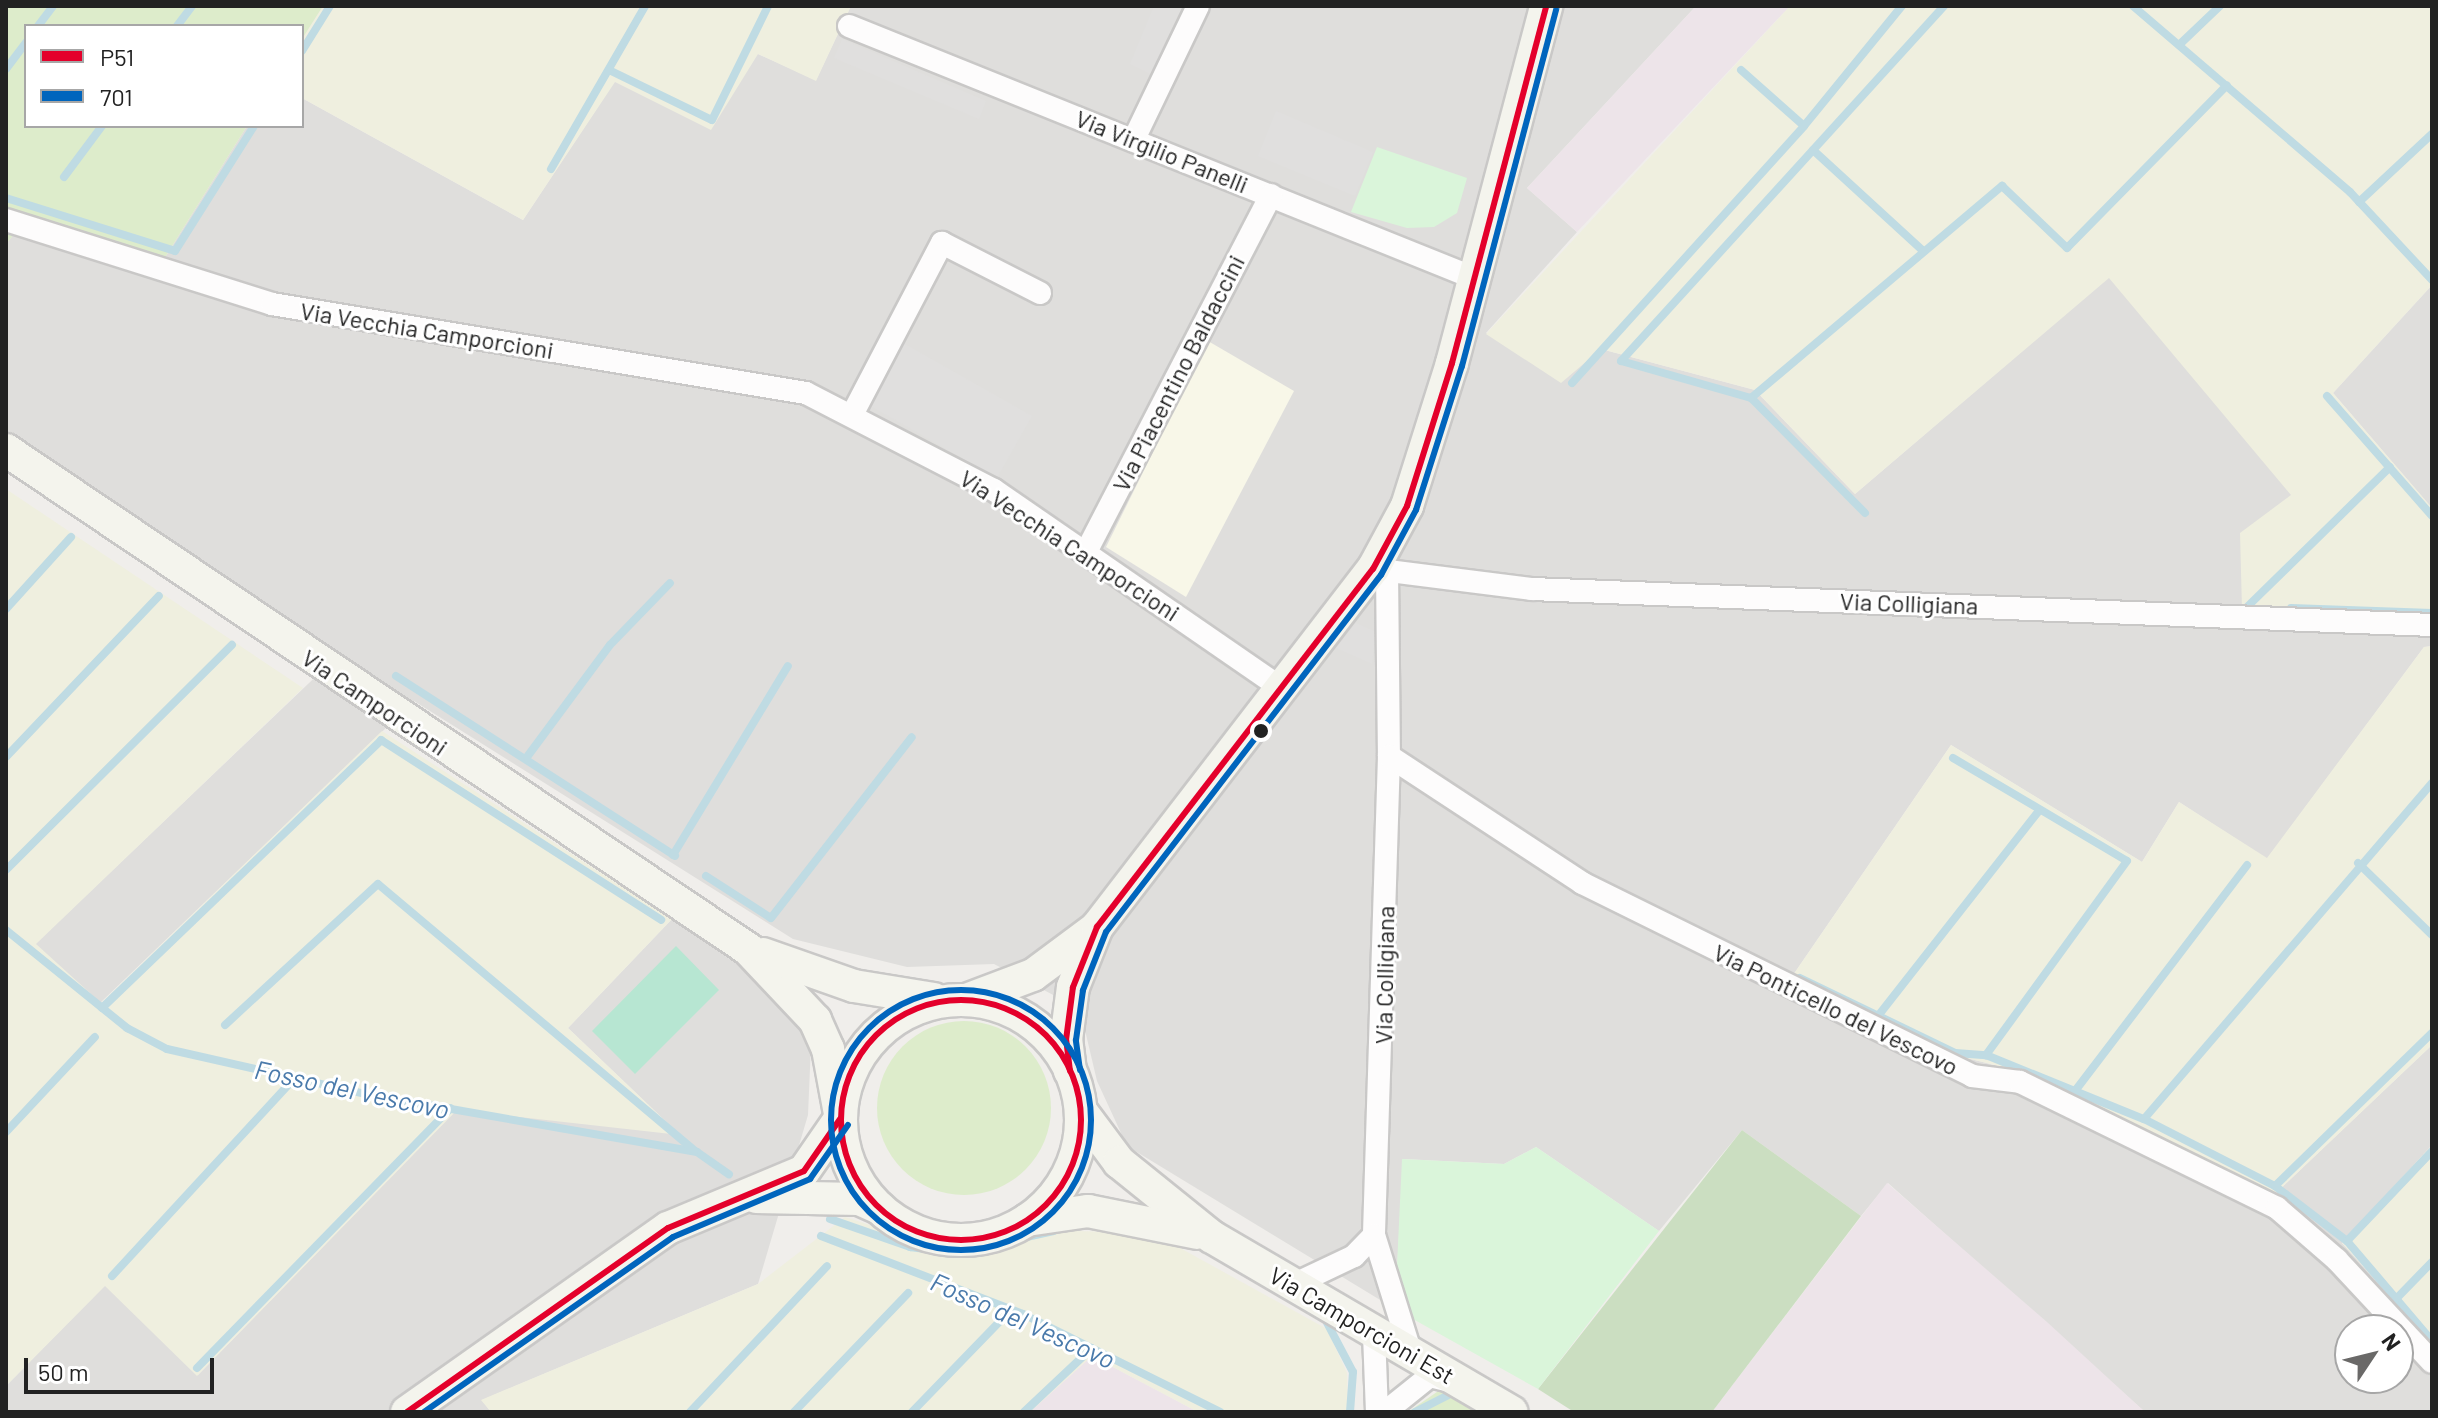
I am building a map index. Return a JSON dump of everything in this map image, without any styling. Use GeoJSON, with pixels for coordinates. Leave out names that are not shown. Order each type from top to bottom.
{"type":"FeatureCollection","features":[{"type":"Feature","properties":{"kind":"main road"},"geometry":{"type":"LineString","coordinates":[[407,1412],[635,1249],[689,1217],[804,1171],[840,1117],[853,1065],[875,1034],[905,1013],[1033,975],[1097,927],[1281,688],[1380,569],[1415,483],[1474,278],[1546,6]]}},
{"type":"Feature","properties":{"kind":"main road","name":"Via Camporcioni"},"geometry":{"type":"LineString","coordinates":[[6,450],[748,949]]}},
{"type":"Feature","properties":{"kind":"main road"},"geometry":{"type":"LineString","coordinates":[[1097,927],[1073,987],[1066,1040],[1070,1071],[1081,1111],[1119,1162],[1212,1237]]}},
{"type":"Feature","properties":{"kind":"main road"},"geometry":{"type":"LineString","coordinates":[[748,949],[867,989],[957,1000],[1030,1021],[1070,1071]]}},
{"type":"Feature","properties":{"kind":"main road"},"geometry":{"type":"LineString","coordinates":[[748,949],[815,1020],[828,1049],[854,1177],[879,1208]]}},
{"type":"Feature","properties":{"kind":"main road"},"geometry":{"type":"LineString","coordinates":[[1027,1221],[1070,1172],[1081,1111]]}},
{"type":"Feature","properties":{"kind":"main road"},"geometry":{"type":"LineString","coordinates":[[745,1196],[859,1199],[910,1229],[946,1240],[984,1238],[1027,1221],[1088,1211],[1212,1237]]}},
{"type":"Feature","properties":{"kind":"main road","name":"Via Camporcioni Est"},"geometry":{"type":"LineString","coordinates":[[1212,1237],[1512,1412]]}},
{"type":"Feature","properties":{"kind":"street"},"geometry":{"type":"LineString","coordinates":[[1134,139],[1198,6]]}},
{"type":"Feature","properties":{"kind":"street","name":"Via Virgilio Panelli"},"geometry":{"type":"LineString","coordinates":[[849,26],[1474,278]]}},
{"type":"Feature","properties":{"kind":"street","name":"Via Piacentino Baldaccini"},"geometry":{"type":"LineString","coordinates":[[1086,552],[1271,195]]}},
{"type":"Feature","properties":{"kind":"street","name":"Via Vecchia Camporcioni"},"geometry":{"type":"LineString","coordinates":[[6,220],[272,304],[806,393],[853,413],[994,490],[1281,688]]}},
{"type":"Feature","properties":{"kind":"street"},"geometry":{"type":"LineString","coordinates":[[853,413],[942,243],[1040,293]]}},
{"type":"Feature","properties":{"kind":"street","name":"Via Colligiana"},"geometry":{"type":"LineString","coordinates":[[1411,1354],[1374,1235],[1389,756],[1380,569],[1532,589],[2432,625]]}},
{"type":"Feature","properties":{"kind":"street","name":"Via Ponticello del Vescovo"},"geometry":{"type":"LineString","coordinates":[[1389,756],[1582,883],[1972,1076],[2020,1082],[2277,1208],[2337,1260],[2432,1362]]}},
{"type":"Feature","properties":{"kind":"street"},"geometry":{"type":"LineString","coordinates":[[1293,1285],[1354,1256],[1374,1235]]}},
{"type":"Feature","properties":{"kind":"street"},"geometry":{"type":"LineString","coordinates":[[1374,1334],[1377,1412]]}},
{"type":"Feature","properties":{"kind":"street"},"geometry":{"type":"LineString","coordinates":[[1385,1412],[1430,1376],[1465,1384]]}},
{"type":"Feature","properties":{"kind":"shaded area"},"geometry":{"type":"Polygon","coordinates":[[[851,6],[1696,6],[1527,188],[1577,232],[1486,333],[1601,349],[1755,390],[1855,494],[2109,277],[2292,495],[2242,610],[2432,613],[2432,646],[2424,647],[2267,859],[2179,802],[2142,862],[1951,745],[1791,978],[1951,1054],[2022,1072],[2276,1193],[2432,1045],[2432,1145],[2342,1243],[2407,1314],[2334,1314],[2334,1394],[2414,1394],[2414,1322],[2432,1342],[2432,1412],[2145,1412],[1888,1183],[1861,1216],[1742,1130],[1659,1231],[1536,1147],[1504,1164],[1403,1159],[1395,1309],[1127,1146],[1097,1081],[1080,1009],[994,964],[907,967],[793,939],[414,701],[100,1003],[35,944],[330,663],[6,456],[6,244],[28,216],[164,259],[246,128],[304,128],[304,99],[523,220],[615,81],[758,54],[816,80],[851,6]]]}},
{"type":"Feature","properties":{"kind":"shaded area"},"geometry":{"type":"Polygon","coordinates":[[[1154,6],[1185,6],[1153,75],[1130,64],[1154,6]]]}},
{"type":"Feature","properties":{"kind":"shaded area"},"geometry":{"type":"Polygon","coordinates":[[[1696,6],[1790,6],[1577,232],[1527,188],[1696,6]]]}},
{"type":"Feature","properties":{"kind":"shaded area"},"geometry":{"type":"Polygon","coordinates":[[[842,39],[986,101],[979,119],[834,58],[842,39]]]}},
{"type":"Feature","properties":{"kind":"shaded area"},"geometry":{"type":"Polygon","coordinates":[[[1276,111],[1373,152],[1355,196],[1258,156],[1276,111]]]}},
{"type":"Feature","properties":{"kind":"shaded area"},"geometry":{"type":"Polygon","coordinates":[[[2432,285],[2432,508],[2333,393],[2432,285]]]}},
{"type":"Feature","properties":{"kind":"shaded area"},"geometry":{"type":"Polygon","coordinates":[[[1208,341],[1294,391],[1186,597],[1106,547],[1208,341]]]}},
{"type":"Feature","properties":{"kind":"shaded area"},"geometry":{"type":"Polygon","coordinates":[[[903,343],[1032,416],[997,478],[869,405],[903,343]]]}},
{"type":"Feature","properties":{"kind":"shaded area"},"geometry":{"type":"Polygon","coordinates":[[[1356,623],[1376,632],[1372,664],[1336,648],[1356,623]]]}},
{"type":"Feature","properties":{"kind":"shaded area"},"geometry":{"type":"Polygon","coordinates":[[[672,919],[754,976],[794,1015],[811,1045],[808,1115],[758,1284],[482,1400],[491,1412],[6,1412],[6,1386],[105,1285],[198,1375],[457,1109],[679,1134],[568,1028],[672,919]]]}},
{"type":"Feature","properties":{"kind":"shaded area"},"geometry":{"type":"Polygon","coordinates":[[[1887,1183],[2047,1322],[2145,1412],[1712,1412],[1887,1183]]]}},
{"type":"Feature","properties":{"kind":"shaded area"},"geometry":{"type":"Polygon","coordinates":[[[1092,1356],[1198,1412],[1030,1412],[1092,1356]]]}},
{"type":"Feature","properties":{"kind":"green space"},"geometry":{"type":"Polygon","coordinates":[[[6,6],[323,6],[304,36],[304,24],[24,24],[24,128],[246,128],[164,259],[28,217],[6,244],[6,6]]]}},
{"type":"Feature","properties":{"kind":"green space"},"geometry":{"type":"Polygon","coordinates":[[[323,6],[851,6],[816,81],[758,54],[711,130],[615,82],[523,220],[304,99],[304,36],[323,6]]]}},
{"type":"Feature","properties":{"kind":"green space"},"geometry":{"type":"Polygon","coordinates":[[[1790,6],[2432,6],[2432,285],[2333,393],[2432,508],[2432,613],[2242,610],[2240,533],[2291,495],[2109,278],[1855,494],[1755,390],[1601,349],[1561,383],[1486,334],[1790,6]]]}},
{"type":"Feature","properties":{"kind":"green space"},"geometry":{"type":"Polygon","coordinates":[[[1377,147],[1467,178],[1457,213],[1434,227],[1407,228],[1351,212],[1377,147]]]}},
{"type":"Feature","properties":{"kind":"green space"},"geometry":{"type":"Polygon","coordinates":[[[6,489],[303,688],[36,944],[101,1003],[382,731],[672,919],[568,1028],[680,1135],[457,1110],[197,1376],[105,1286],[6,1386],[6,489]]]}},
{"type":"Feature","properties":{"kind":"green space"},"geometry":{"type":"Polygon","coordinates":[[[2432,646],[2432,1045],[2276,1193],[2022,1072],[1951,1054],[1791,978],[1951,745],[2142,862],[2179,802],[2267,858],[2424,647],[2432,646]]]}},
{"type":"Feature","properties":{"kind":"green space"},"geometry":{"type":"Polygon","coordinates":[[[676,946],[719,990],[635,1074],[592,1031],[676,946]]]}},
{"type":"Feature","properties":{"kind":"green space"},"geometry":{"type":"Polygon","coordinates":[[[964,1021],[997,1027],[1026,1046],[1045,1075],[1051,1108],[1045,1141],[1026,1170],[997,1189],[964,1195],[931,1189],[902,1170],[883,1141],[877,1108],[883,1075],[902,1046],[931,1027],[964,1021]]]}},
{"type":"Feature","properties":{"kind":"green space"},"geometry":{"type":"Polygon","coordinates":[[[1742,1130],[1861,1216],[1712,1412],[1574,1412],[1538,1389],[1742,1130]]]}},
{"type":"Feature","properties":{"kind":"green space"},"geometry":{"type":"Polygon","coordinates":[[[2432,1145],[2432,1342],[2414,1322],[2414,1314],[2407,1314],[2342,1243],[2432,1145]]]}},
{"type":"Feature","properties":{"kind":"green space"},"geometry":{"type":"Polygon","coordinates":[[[1536,1147],[1659,1231],[1538,1389],[1395,1309],[1402,1159],[1504,1164],[1536,1147]]]}},
{"type":"Feature","properties":{"kind":"green space"},"geometry":{"type":"Polygon","coordinates":[[[845,1217],[932,1245],[971,1247],[1035,1230],[1153,1233],[1327,1329],[1347,1373],[1348,1412],[1198,1412],[1092,1356],[1030,1412],[491,1412],[481,1400],[758,1284],[845,1217]]]}},
{"type":"Feature","properties":{"kind":"green space"},"geometry":{"type":"Polygon","coordinates":[[[1447,1385],[1492,1412],[1408,1412],[1447,1385]]]}},
{"type":"Feature","properties":{"kind":"waterway"},"geometry":{"type":"LineString","coordinates":[[40,24],[53,6]]}},
{"type":"Feature","properties":{"kind":"waterway"},"geometry":{"type":"LineString","coordinates":[[178,24],[192,6]]}},
{"type":"Feature","properties":{"kind":"waterway"},"geometry":{"type":"LineString","coordinates":[[304,48],[330,6]]}},
{"type":"Feature","properties":{"kind":"waterway"},"geometry":{"type":"LineString","coordinates":[[551,169],[645,6]]}},
{"type":"Feature","properties":{"kind":"waterway"},"geometry":{"type":"LineString","coordinates":[[609,70],[712,120],[768,6]]}},
{"type":"Feature","properties":{"kind":"waterway"},"geometry":{"type":"LineString","coordinates":[[1572,383],[1804,126],[1902,6]]}},
{"type":"Feature","properties":{"kind":"waterway"},"geometry":{"type":"LineString","coordinates":[[1865,513],[1751,398],[1621,361],[1944,6]]}},
{"type":"Feature","properties":{"kind":"waterway"},"geometry":{"type":"LineString","coordinates":[[2133,6],[2350,192],[2432,280]]}},
{"type":"Feature","properties":{"kind":"waterway"},"geometry":{"type":"LineString","coordinates":[[2179,45],[2220,6]]}},
{"type":"Feature","properties":{"kind":"waterway"},"geometry":{"type":"LineString","coordinates":[[6,69],[24,45]]}},
{"type":"Feature","properties":{"kind":"waterway"},"geometry":{"type":"LineString","coordinates":[[1741,70],[1804,126]]}},
{"type":"Feature","properties":{"kind":"waterway"},"geometry":{"type":"LineString","coordinates":[[1751,398],[2002,186],[2067,248],[2227,85]]}},
{"type":"Feature","properties":{"kind":"waterway"},"geometry":{"type":"LineString","coordinates":[[64,177],[101,128]]}},
{"type":"Feature","properties":{"kind":"waterway"},"geometry":{"type":"LineString","coordinates":[[6,198],[175,251],[253,128]]}},
{"type":"Feature","properties":{"kind":"waterway"},"geometry":{"type":"LineString","coordinates":[[2359,202],[2432,134]]}},
{"type":"Feature","properties":{"kind":"waterway"},"geometry":{"type":"LineString","coordinates":[[1813,150],[1922,250]]}},
{"type":"Feature","properties":{"kind":"waterway"},"geometry":{"type":"LineString","coordinates":[[2327,396],[2432,516]]}},
{"type":"Feature","properties":{"kind":"waterway"},"geometry":{"type":"LineString","coordinates":[[2247,607],[2390,467]]}},
{"type":"Feature","properties":{"kind":"waterway"},"geometry":{"type":"LineString","coordinates":[[6,609],[71,537]]}},
{"type":"Feature","properties":{"kind":"waterway"},"geometry":{"type":"LineString","coordinates":[[527,757],[610,645],[670,583]]}},
{"type":"Feature","properties":{"kind":"waterway"},"geometry":{"type":"LineString","coordinates":[[6,757],[159,596]]}},
{"type":"Feature","properties":{"kind":"waterway"},"geometry":{"type":"LineString","coordinates":[[2291,608],[2432,613]]}},
{"type":"Feature","properties":{"kind":"waterway"},"geometry":{"type":"LineString","coordinates":[[6,870],[232,645]]}},
{"type":"Feature","properties":{"kind":"waterway"},"geometry":{"type":"LineString","coordinates":[[673,855],[788,666]]}},
{"type":"Feature","properties":{"kind":"waterway"},"geometry":{"type":"LineString","coordinates":[[396,676],[675,856]]}},
{"type":"Feature","properties":{"kind":"waterway"},"geometry":{"type":"LineString","coordinates":[[706,876],[771,918],[912,737]]}},
{"type":"Feature","properties":{"kind":"waterway"},"geometry":{"type":"LineString","coordinates":[[102,1008],[381,740],[661,920]]}},
{"type":"Feature","properties":{"kind":"waterway"},"geometry":{"type":"LineString","coordinates":[[1953,758],[2127,861],[1986,1055]]}},
{"type":"Feature","properties":{"kind":"waterway"},"geometry":{"type":"LineString","coordinates":[[2144,1119],[2432,783]]}},
{"type":"Feature","properties":{"kind":"waterway"},"geometry":{"type":"LineString","coordinates":[[1878,1016],[2038,812]]}},
{"type":"Feature","properties":{"kind":"waterway"},"geometry":{"type":"LineString","coordinates":[[2358,863],[2432,935]]}},
{"type":"Feature","properties":{"kind":"waterway"},"geometry":{"type":"LineString","coordinates":[[2075,1091],[2247,865]]}},
{"type":"Feature","properties":{"kind":"waterway"},"geometry":{"type":"LineString","coordinates":[[225,1025],[378,884],[695,1151]]}},
{"type":"Feature","properties":{"kind":"waterway","name":"Fosso del Vescovo"},"geometry":{"type":"LineString","coordinates":[[6,930],[127,1028],[167,1049],[365,1094],[697,1152],[729,1174]]}},
{"type":"Feature","properties":{"kind":"waterway"},"geometry":{"type":"LineString","coordinates":[[1800,978],[1955,1053],[1986,1055],[2144,1119],[2275,1186],[2347,1241],[2432,1341]]}},
{"type":"Feature","properties":{"kind":"waterway"},"geometry":{"type":"LineString","coordinates":[[2275,1186],[2432,1033]]}},
{"type":"Feature","properties":{"kind":"waterway"},"geometry":{"type":"LineString","coordinates":[[6,1132],[95,1037]]}},
{"type":"Feature","properties":{"kind":"waterway"},"geometry":{"type":"LineString","coordinates":[[112,1276],[295,1078]]}},
{"type":"Feature","properties":{"kind":"waterway"},"geometry":{"type":"LineString","coordinates":[[197,1368],[451,1108]]}},
{"type":"Feature","properties":{"kind":"waterway"},"geometry":{"type":"LineString","coordinates":[[2347,1241],[2432,1151]]}},
{"type":"Feature","properties":{"kind":"waterway"},"geometry":{"type":"LineString","coordinates":[[830,1219],[910,1247],[956,1253],[1054,1231]]}},
{"type":"Feature","properties":{"kind":"waterway","name":"Fosso del Vescovo"},"geometry":{"type":"LineString","coordinates":[[821,1236],[1023,1314],[1220,1412]]}},
{"type":"Feature","properties":{"kind":"waterway"},"geometry":{"type":"LineString","coordinates":[[2395,1300],[2432,1262]]}},
{"type":"Feature","properties":{"kind":"waterway"},"geometry":{"type":"LineString","coordinates":[[690,1412],[827,1266]]}},
{"type":"Feature","properties":{"kind":"waterway"},"geometry":{"type":"LineString","coordinates":[[794,1412],[908,1293]]}},
{"type":"Feature","properties":{"kind":"waterway"},"geometry":{"type":"LineString","coordinates":[[912,1412],[1011,1310]]}},
{"type":"Feature","properties":{"kind":"waterway"},"geometry":{"type":"LineString","coordinates":[[1324,1317],[1353,1372],[1350,1412]]}},
{"type":"Feature","properties":{"kind":"waterway"},"geometry":{"type":"LineString","coordinates":[[1024,1412],[1092,1348]]}},
{"type":"Feature","properties":{"kind":"waterway"},"geometry":{"type":"LineString","coordinates":[[1415,1412],[1448,1395]]}},
{"type":"Feature","properties":{"kind":"transit line","name":"P51"},"geometry":{"type":"LineString","coordinates":[[1070,1071],[1066,1040],[1073,987],[1097,927],[1373,569],[1407,506],[1452,363],[1546,6]]}},
{"type":"Feature","properties":{"kind":"transit line","name":"701"},"geometry":{"type":"LineString","coordinates":[[1080,1070],[1076,1040],[1083,990],[1106,932],[1381,575],[1416,510],[1462,366],[1556,9]]}},
{"type":"Feature","properties":{"kind":"transit line","name":"701"},"geometry":{"type":"LineString","coordinates":[[948,990],[974,990],[999,995],[1022,1005],[1044,1019],[1062,1037],[1086,1082],[1091,1120],[1086,1158],[1076,1181],[1062,1203],[1044,1221],[999,1245],[974,1250],[948,1250],[923,1245],[900,1235],[878,1221],[860,1203],[836,1158],[831,1133],[831,1107],[836,1082],[846,1059],[860,1037],[878,1019],[923,995],[948,990]]}},
{"type":"Feature","properties":{"kind":"transit line","name":"P51"},"geometry":{"type":"LineString","coordinates":[[961,1000],[984,1002],[1007,1009],[1028,1020],[1046,1035],[1061,1053],[1072,1074],[1079,1097],[1081,1120],[1079,1143],[1072,1166],[1061,1187],[1046,1205],[1028,1220],[1007,1231],[984,1238],[961,1240],[938,1238],[915,1231],[894,1220],[876,1205],[861,1187],[850,1166],[843,1143],[841,1120],[843,1097],[850,1074],[861,1053],[876,1035],[894,1020],[915,1009],[938,1002],[961,1000]]}},
{"type":"Feature","properties":{"kind":"transit line","name":"P51"},"geometry":{"type":"LineString","coordinates":[[407,1412],[668,1228],[804,1171],[840,1119]]}},
{"type":"Feature","properties":{"kind":"transit line","name":"701"},"geometry":{"type":"LineString","coordinates":[[424,1412],[673,1237],[810,1179],[848,1125]]}}]}
